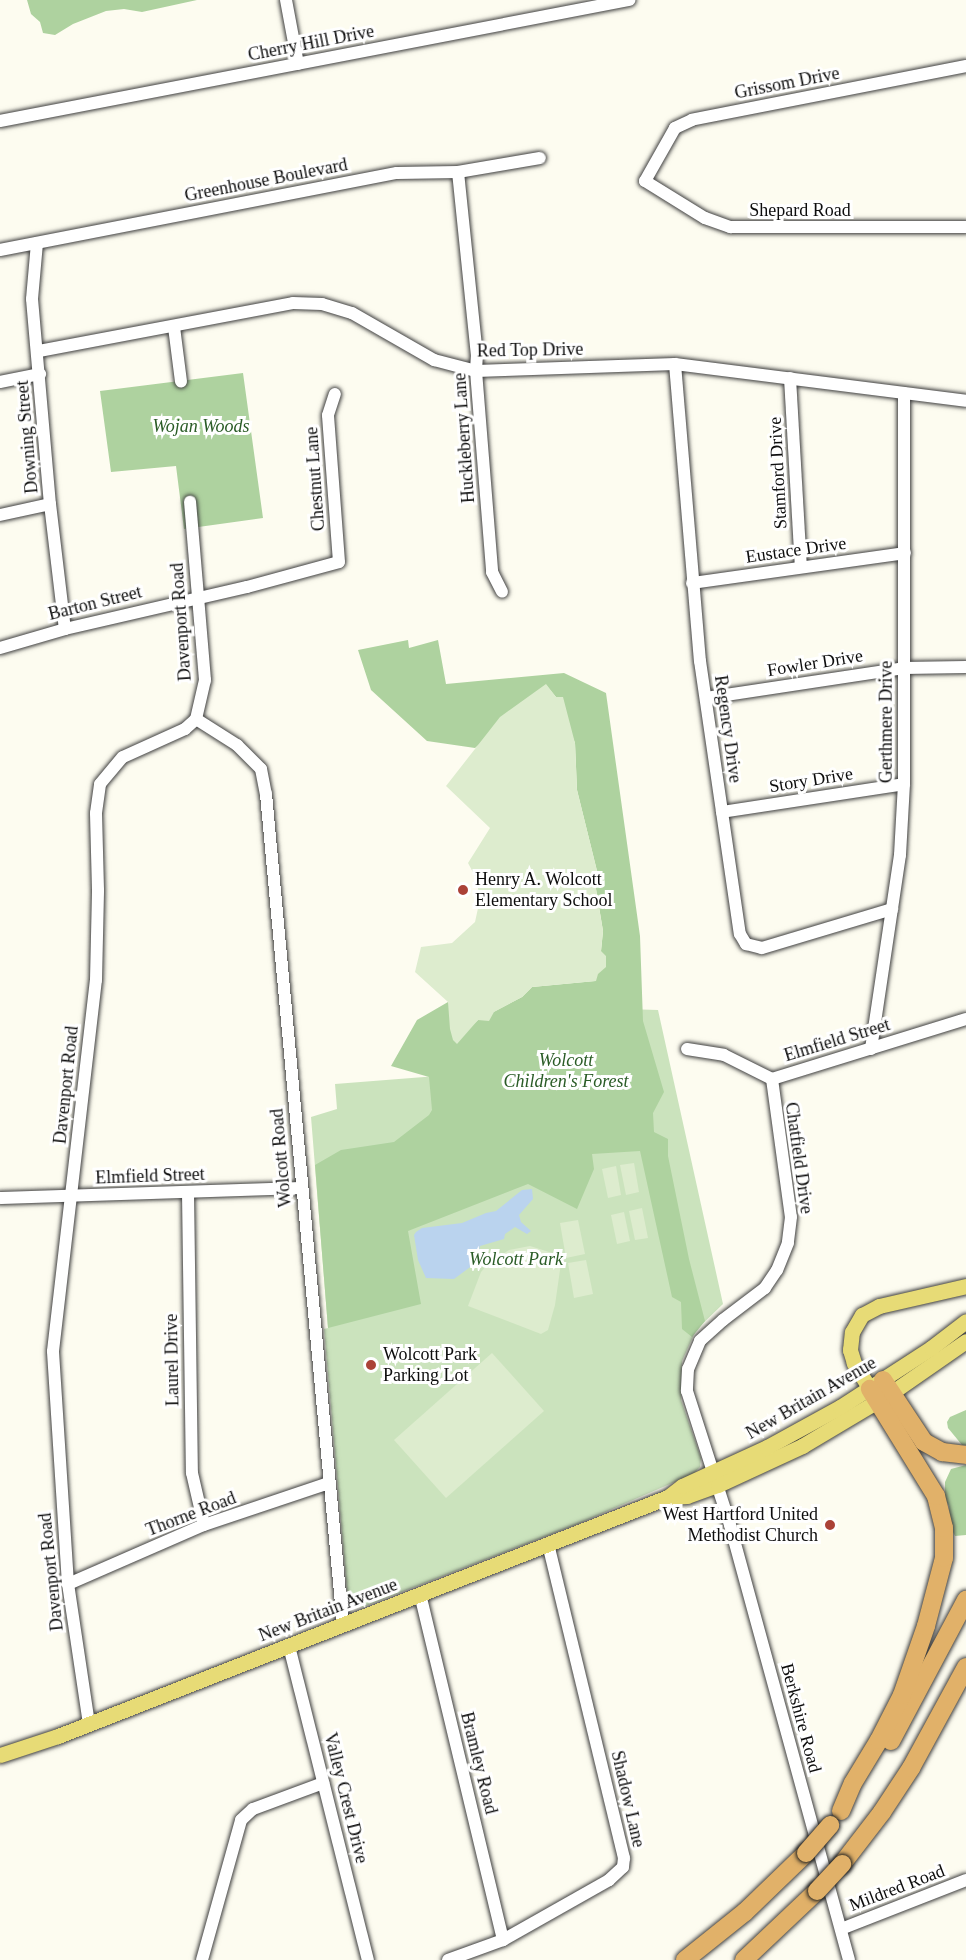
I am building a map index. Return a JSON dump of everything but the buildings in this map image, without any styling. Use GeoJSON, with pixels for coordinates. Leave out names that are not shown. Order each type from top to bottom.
{"type":"FeatureCollection","features":[{"type":"Feature","properties":{"kind":"highway"},"geometry":{"type":"LineString","coordinates":[[881,1391],[926,1444],[942,1452],[966,1455]]}},
{"type":"Feature","properties":{"kind":"highway"},"geometry":{"type":"LineString","coordinates":[[836,1818],[902,1695],[936,1595],[944,1558],[943,1521],[936,1496],[881,1391]]}},
{"type":"Feature","properties":{"kind":"highway"},"geometry":{"type":"LineString","coordinates":[[685,1960],[745,1912],[806,1853],[836,1818],[898,1729],[966,1600]]}},
{"type":"Feature","properties":{"kind":"highway"},"geometry":{"type":"LineString","coordinates":[[744,1960],[842,1864],[891,1800],[966,1667]]}},
{"type":"Feature","properties":{"kind":"highway"},"geometry":{"type":"LineString","coordinates":[[946,1706],[966,1687]]}},
{"type":"Feature","properties":{"kind":"main road"},"geometry":{"type":"LineString","coordinates":[[881,1391],[854,1363],[850,1350],[851,1336],[858,1320],[879,1306],[966,1286]]}},
{"type":"Feature","properties":{"kind":"main road","name":"New Britain Avenue"},"geometry":{"type":"LineString","coordinates":[[881,1391],[966,1321]]}},
{"type":"Feature","properties":{"kind":"main road","name":"New Britain Avenue"},"geometry":{"type":"LineString","coordinates":[[0,1755],[88,1724],[290,1646],[668,1497],[687,1496],[717,1478],[794,1451],[881,1391],[966,1341]]}},
{"type":"Feature","properties":{"kind":"street"},"geometry":{"type":"LineString","coordinates":[[286,0],[298,64]]}},
{"type":"Feature","properties":{"kind":"street","name":"Cherry Hill Drive"},"geometry":{"type":"LineString","coordinates":[[0,121],[629,0]]}},
{"type":"Feature","properties":{"kind":"street","name":"Grissom Drive"},"geometry":{"type":"LineString","coordinates":[[645,181],[675,128],[692,120],[966,66]]}},
{"type":"Feature","properties":{"kind":"street","name":"Greenhouse Boulevard"},"geometry":{"type":"LineString","coordinates":[[0,250],[397,173],[458,172],[540,158]]}},
{"type":"Feature","properties":{"kind":"street","name":"Huckleberry Lane"},"geometry":{"type":"LineString","coordinates":[[458,172],[477,355],[476,371],[492,572],[502,592]]}},
{"type":"Feature","properties":{"kind":"street","name":"Shepard Road"},"geometry":{"type":"LineString","coordinates":[[645,181],[705,218],[730,227],[966,227]]}},
{"type":"Feature","properties":{"kind":"street","name":"Downing Street"},"geometry":{"type":"LineString","coordinates":[[37,243],[32,299],[39,351],[50,504],[65,629]]}},
{"type":"Feature","properties":{"kind":"street","name":"Red Top Drive"},"geometry":{"type":"LineString","coordinates":[[39,351],[293,303],[322,304],[352,314],[434,360],[476,371],[675,364],[966,400]]}},
{"type":"Feature","properties":{"kind":"street"},"geometry":{"type":"LineString","coordinates":[[174,327],[181,381]]}},
{"type":"Feature","properties":{"kind":"street","name":"Regency Drive"},"geometry":{"type":"LineString","coordinates":[[675,364],[692,583],[740,934],[746,944],[762,948],[892,909]]}},
{"type":"Feature","properties":{"kind":"street"},"geometry":{"type":"LineString","coordinates":[[0,382],[40,374]]}},
{"type":"Feature","properties":{"kind":"street","name":"Stamford Drive"},"geometry":{"type":"LineString","coordinates":[[790,378],[801,567]]}},
{"type":"Feature","properties":{"kind":"street","name":"Gerthmere Drive"},"geometry":{"type":"LineString","coordinates":[[871,1048],[892,909],[904,784],[904,393]]}},
{"type":"Feature","properties":{"kind":"street","name":"Chestnut Lane"},"geometry":{"type":"LineString","coordinates":[[334,394],[328,415],[339,562]]}},
{"type":"Feature","properties":{"kind":"street","name":"Davenport Road"},"geometry":{"type":"LineString","coordinates":[[88,1724],[68,1584],[53,1351],[96,980],[98,890],[96,813],[100,784],[123,758],[185,729],[196,719],[205,680],[190,502]]}},
{"type":"Feature","properties":{"kind":"street"},"geometry":{"type":"LineString","coordinates":[[0,515],[50,504]]}},
{"type":"Feature","properties":{"kind":"street","name":"Eustace Drive"},"geometry":{"type":"LineString","coordinates":[[692,583],[905,553]]}},
{"type":"Feature","properties":{"kind":"street","name":"Barton Street"},"geometry":{"type":"LineString","coordinates":[[0,648],[65,629],[199,596],[247,587],[339,562]]}},
{"type":"Feature","properties":{"kind":"street","name":"Fowler Drive"},"geometry":{"type":"LineString","coordinates":[[706,698],[904,668],[966,667]]}},
{"type":"Feature","properties":{"kind":"street","name":"Wolcott Road"},"geometry":{"type":"LineString","coordinates":[[196,719],[237,745],[261,769],[266,794],[280,920],[302,1188],[317,1323],[343,1625]]}},
{"type":"Feature","properties":{"kind":"street","name":"Story Drive"},"geometry":{"type":"LineString","coordinates":[[722,812],[904,784]]}},
{"type":"Feature","properties":{"kind":"street","name":"Elmfield Street"},"geometry":{"type":"LineString","coordinates":[[687,1049],[724,1055],[772,1079],[966,1019]]}},
{"type":"Feature","properties":{"kind":"street","name":"Chatfield Drive"},"geometry":{"type":"LineString","coordinates":[[717,1478],[690,1404],[687,1391],[688,1369],[695,1350],[708,1333],[765,1288],[777,1270],[788,1243],[791,1217],[772,1079]]}},
{"type":"Feature","properties":{"kind":"street","name":"Elmfield Street"},"geometry":{"type":"LineString","coordinates":[[0,1198],[302,1188]]}},
{"type":"Feature","properties":{"kind":"street","name":"Laurel Drive"},"geometry":{"type":"LineString","coordinates":[[188,1193],[192,1473],[204,1525]]}},
{"type":"Feature","properties":{"kind":"street","name":"Berkshire Road"},"geometry":{"type":"LineString","coordinates":[[717,1478],[849,1960]]}},
{"type":"Feature","properties":{"kind":"street","name":"Thorne Road"},"geometry":{"type":"LineString","coordinates":[[68,1584],[204,1525],[329,1483]]}},
{"type":"Feature","properties":{"kind":"street","name":"Shadow Lane"},"geometry":{"type":"LineString","coordinates":[[448,1960],[503,1940],[609,1880],[621,1870],[624,1862],[548,1544]]}},
{"type":"Feature","properties":{"kind":"street","name":"Bramley Road"},"geometry":{"type":"LineString","coordinates":[[420,1594],[503,1940]]}},
{"type":"Feature","properties":{"kind":"street","name":"Valley Crest Drive"},"geometry":{"type":"LineString","coordinates":[[290,1646],[369,1960]]}},
{"type":"Feature","properties":{"kind":"street"},"geometry":{"type":"LineString","coordinates":[[202,1960],[241,1820],[253,1809],[323,1783]]}},
{"type":"Feature","properties":{"kind":"street","name":"Mildred Road"},"geometry":{"type":"LineString","coordinates":[[841,1929],[966,1880]]}},
{"type":"Feature","properties":{"kind":"green space"},"geometry":{"type":"Polygon","coordinates":[[[27,0],[197,0],[142,12],[124,9],[106,11],[73,24],[55,35],[43,33],[40,22],[31,14],[27,0]]]}},
{"type":"Feature","properties":{"kind":"green space","name":"Wojan Woods"},"geometry":{"type":"Polygon","coordinates":[[[243,373],[263,518],[184,529],[176,466],[111,472],[100,391],[243,373]]]}},
{"type":"Feature","properties":{"kind":"green space","name":"Wolcott Children's Forest"},"geometry":{"type":"Polygon","coordinates":[[[408,640],[409,648],[438,640],[446,684],[564,673],[606,693],[640,936],[643,1021],[664,1092],[653,1113],[654,1132],[668,1139],[668,1156],[689,1259],[705,1321],[692,1337],[682,1329],[681,1302],[672,1297],[640,1151],[592,1154],[594,1169],[577,1209],[528,1184],[408,1231],[421,1304],[328,1328],[315,1165],[341,1150],[394,1142],[429,1115],[432,1110],[429,1077],[391,1066],[417,1020],[448,1002],[465,1032],[478,1020],[522,997],[532,987],[595,981],[601,951],[603,931],[596,889],[597,871],[577,790],[575,743],[556,697],[546,685],[475,748],[427,741],[371,690],[358,650],[408,640]]]}},
{"type":"Feature","properties":{"kind":"green space"},"geometry":{"type":"Polygon","coordinates":[[[546,684],[556,697],[563,697],[575,743],[577,790],[597,871],[596,889],[603,931],[601,951],[606,956],[606,967],[598,974],[596,981],[532,987],[522,997],[494,1012],[489,1021],[478,1020],[457,1044],[453,1040],[450,1029],[448,1002],[415,972],[421,947],[452,943],[475,922],[480,899],[476,878],[468,863],[490,828],[446,786],[500,717],[546,684]]]}},
{"type":"Feature","properties":{"kind":"green space","name":"Wolcott Park"},"geometry":{"type":"Polygon","coordinates":[[[557,1007],[658,1010],[723,1304],[696,1330],[682,1361],[681,1400],[701,1458],[700,1467],[693,1474],[580,1523],[363,1607],[352,1607],[348,1601],[324,1329],[328,1328],[311,1117],[337,1109],[335,1084],[437,1076],[557,1007]]]}},
{"type":"Feature","properties":{"kind":"green space"},"geometry":{"type":"Polygon","coordinates":[[[634,1163],[639,1192],[626,1195],[620,1165],[634,1163]]]}},
{"type":"Feature","properties":{"kind":"green space"},"geometry":{"type":"Polygon","coordinates":[[[616,1166],[621,1195],[608,1198],[602,1169],[616,1166]]]}},
{"type":"Feature","properties":{"kind":"green space"},"geometry":{"type":"Polygon","coordinates":[[[642,1208],[648,1238],[635,1240],[629,1211],[642,1208]]]}},
{"type":"Feature","properties":{"kind":"green space"},"geometry":{"type":"Polygon","coordinates":[[[624,1212],[630,1241],[617,1244],[611,1215],[624,1212]]]}},
{"type":"Feature","properties":{"kind":"green space"},"geometry":{"type":"Polygon","coordinates":[[[578,1220],[585,1254],[566,1258],[560,1223],[578,1220]]]}},
{"type":"Feature","properties":{"kind":"green space"},"geometry":{"type":"Polygon","coordinates":[[[530,1246],[562,1256],[555,1305],[548,1330],[541,1334],[468,1306],[481,1272],[488,1264],[509,1250],[530,1246]]]}},
{"type":"Feature","properties":{"kind":"green space"},"geometry":{"type":"Polygon","coordinates":[[[586,1260],[593,1294],[574,1298],[568,1263],[586,1260]]]}},
{"type":"Feature","properties":{"kind":"green space"},"geometry":{"type":"Polygon","coordinates":[[[492,1353],[544,1411],[446,1498],[394,1440],[492,1353]]]}},
{"type":"Feature","properties":{"kind":"green space"},"geometry":{"type":"Polygon","coordinates":[[[966,1410],[966,1445],[962,1445],[948,1428],[947,1422],[950,1417],[966,1410]]]}},
{"type":"Feature","properties":{"kind":"green space"},"geometry":{"type":"Polygon","coordinates":[[[966,1465],[966,1535],[955,1536],[950,1526],[949,1506],[945,1499],[945,1482],[951,1469],[966,1465]]]}},
{"type":"Feature","properties":{"kind":"water"},"geometry":{"type":"Polygon","coordinates":[[[532,1189],[533,1199],[519,1215],[521,1222],[531,1231],[527,1234],[515,1227],[505,1234],[504,1239],[480,1246],[477,1262],[454,1279],[426,1278],[418,1260],[414,1235],[416,1232],[422,1228],[462,1223],[496,1211],[522,1190],[532,1189]]]}},
{"type":"Feature","properties":{"kind":"place","name":"Henry A. Wolcott Elementary School"},"geometry":{"type":"Point","coordinates":[463,890]}},
{"type":"Feature","properties":{"kind":"place","name":"Wolcott Park Parking Lot"},"geometry":{"type":"Point","coordinates":[371,1365]}},
{"type":"Feature","properties":{"kind":"place","name":"West Hartford United Methodist Church"},"geometry":{"type":"Point","coordinates":[830,1525]}}]}
